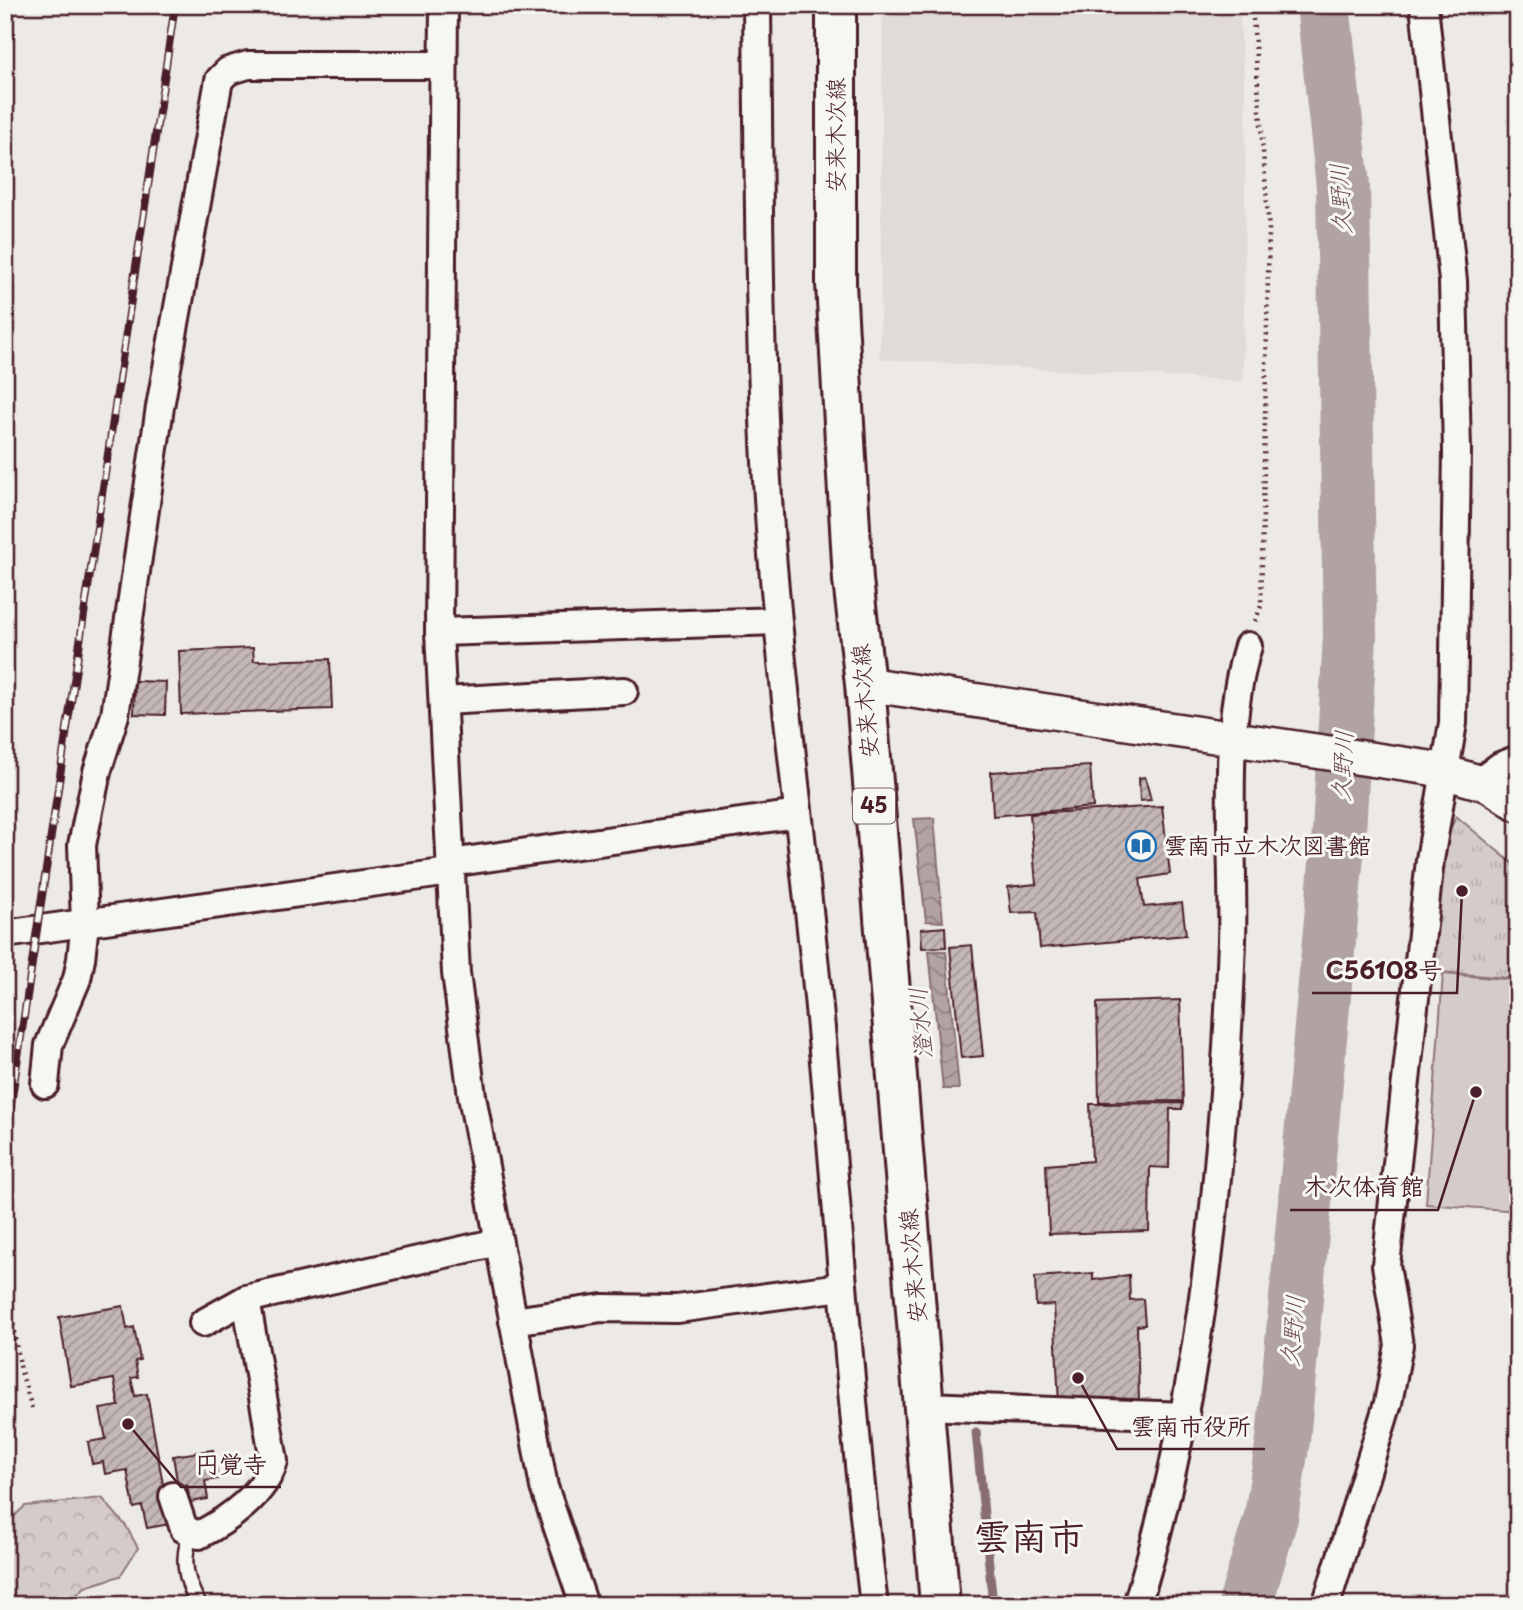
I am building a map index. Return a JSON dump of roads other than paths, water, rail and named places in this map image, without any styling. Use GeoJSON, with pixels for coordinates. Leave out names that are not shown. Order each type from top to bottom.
{"type":"FeatureCollection","features":[{"type":"Feature","properties":{"kind":"main road","name":"安来木次線"},"geometry":{"type":"LineString","coordinates":[[836,5],[836,284],[853,580],[865,684],[940,1605]]}},
{"type":"Feature","properties":{"kind":"street"},"geometry":{"type":"LineString","coordinates":[[444,5],[439,632],[456,973],[472,1096],[544,1487],[583,1605]]}},
{"type":"Feature","properties":{"kind":"street"},"geometry":{"type":"LineString","coordinates":[[757,5],[763,386],[777,621],[823,1046],[842,1287],[874,1605]]}},
{"type":"Feature","properties":{"kind":"street"},"geometry":{"type":"LineString","coordinates":[[1326,1605],[1388,1403],[1399,1345],[1386,1265],[1438,770],[1452,723],[1457,465],[1453,281],[1424,5]]}},
{"type":"Feature","properties":{"kind":"street"},"geometry":{"type":"LineString","coordinates":[[45,1084],[49,1045],[77,979],[85,923],[82,845],[97,772],[115,715],[160,407],[219,80],[228,71],[248,65],[442,65]]}},
{"type":"Feature","properties":{"kind":"street"},"geometry":{"type":"LineString","coordinates":[[439,632],[777,621]]}},
{"type":"Feature","properties":{"kind":"street"},"geometry":{"type":"LineString","coordinates":[[1137,1605],[1160,1529],[1186,1416],[1220,1132],[1242,739],[1240,674],[1248,646]]}},
{"type":"Feature","properties":{"kind":"street"},"geometry":{"type":"LineString","coordinates":[[865,684],[1438,770],[1479,782],[1518,804]]}},
{"type":"Feature","properties":{"kind":"street"},"geometry":{"type":"LineString","coordinates":[[443,701],[624,691]]}},
{"type":"Feature","properties":{"kind":"street"},"geometry":{"type":"LineString","coordinates":[[1479,782],[1500,766],[1518,758]]}},
{"type":"Feature","properties":{"kind":"street"},"geometry":{"type":"LineString","coordinates":[[5,933],[798,814]]}},
{"type":"Feature","properties":{"kind":"street"},"geometry":{"type":"LineString","coordinates":[[203,1323],[246,1299],[498,1242]]}},
{"type":"Feature","properties":{"kind":"street"},"geometry":{"type":"LineString","coordinates":[[513,1321],[602,1308],[677,1309],[842,1287]]}},
{"type":"Feature","properties":{"kind":"street"},"geometry":{"type":"LineString","coordinates":[[173,1496],[178,1519],[191,1535],[199,1535],[230,1516],[271,1474],[274,1461],[246,1299]]}},
{"type":"Feature","properties":{"kind":"street"},"geometry":{"type":"LineString","coordinates":[[925,1406],[1186,1416]]}},
{"type":"Feature","properties":{"kind":"lane"},"geometry":{"type":"LineString","coordinates":[[191,1535],[184,1550],[184,1566],[199,1605]]}},
{"type":"Feature","properties":{"kind":"water"},"geometry":{"type":"Polygon","coordinates":[[[934,818],[943,922],[926,921],[914,819],[934,818]]]}},
{"type":"Feature","properties":{"kind":"water"},"geometry":{"type":"Polygon","coordinates":[[[929,951],[946,951],[959,1089],[943,1089],[929,951]]]}},
{"type":"Feature","properties":{"kind":"waterway","name":"久野川"},"geometry":{"type":"LineString","coordinates":[[1245,1605],[1271,1517],[1283,1440],[1339,832],[1350,636],[1343,186],[1323,5]]}},
{"type":"Feature","properties":{"kind":"waterway","name":"澄水川"},"geometry":{"type":"LineString","coordinates":[[976,1432],[993,1605]]}},
{"type":"Feature","properties":{"kind":"railway"},"geometry":{"type":"LineString","coordinates":[[5,1144],[175,5]]}},
{"type":"Feature","properties":{"kind":"place","name":"雲南市立木次図書館"},"geometry":{"type":"Point","coordinates":[1141,846]}},
{"type":"Feature","properties":{"kind":"place","name":"C56108号"},"geometry":{"type":"Point","coordinates":[1462,891]}},
{"type":"Feature","properties":{"kind":"place","name":"木次体育館"},"geometry":{"type":"Point","coordinates":[1476,1092]}},
{"type":"Feature","properties":{"kind":"place","name":"雲南市役所"},"geometry":{"type":"Point","coordinates":[1078,1378]}},
{"type":"Feature","properties":{"kind":"place","name":"円覚寺"},"geometry":{"type":"Point","coordinates":[128,1424]}},
{"type":"Feature","properties":{"kind":"district","name":"雲南市"},"geometry":{"type":"Point","coordinates":[1029,1537]}}]}
